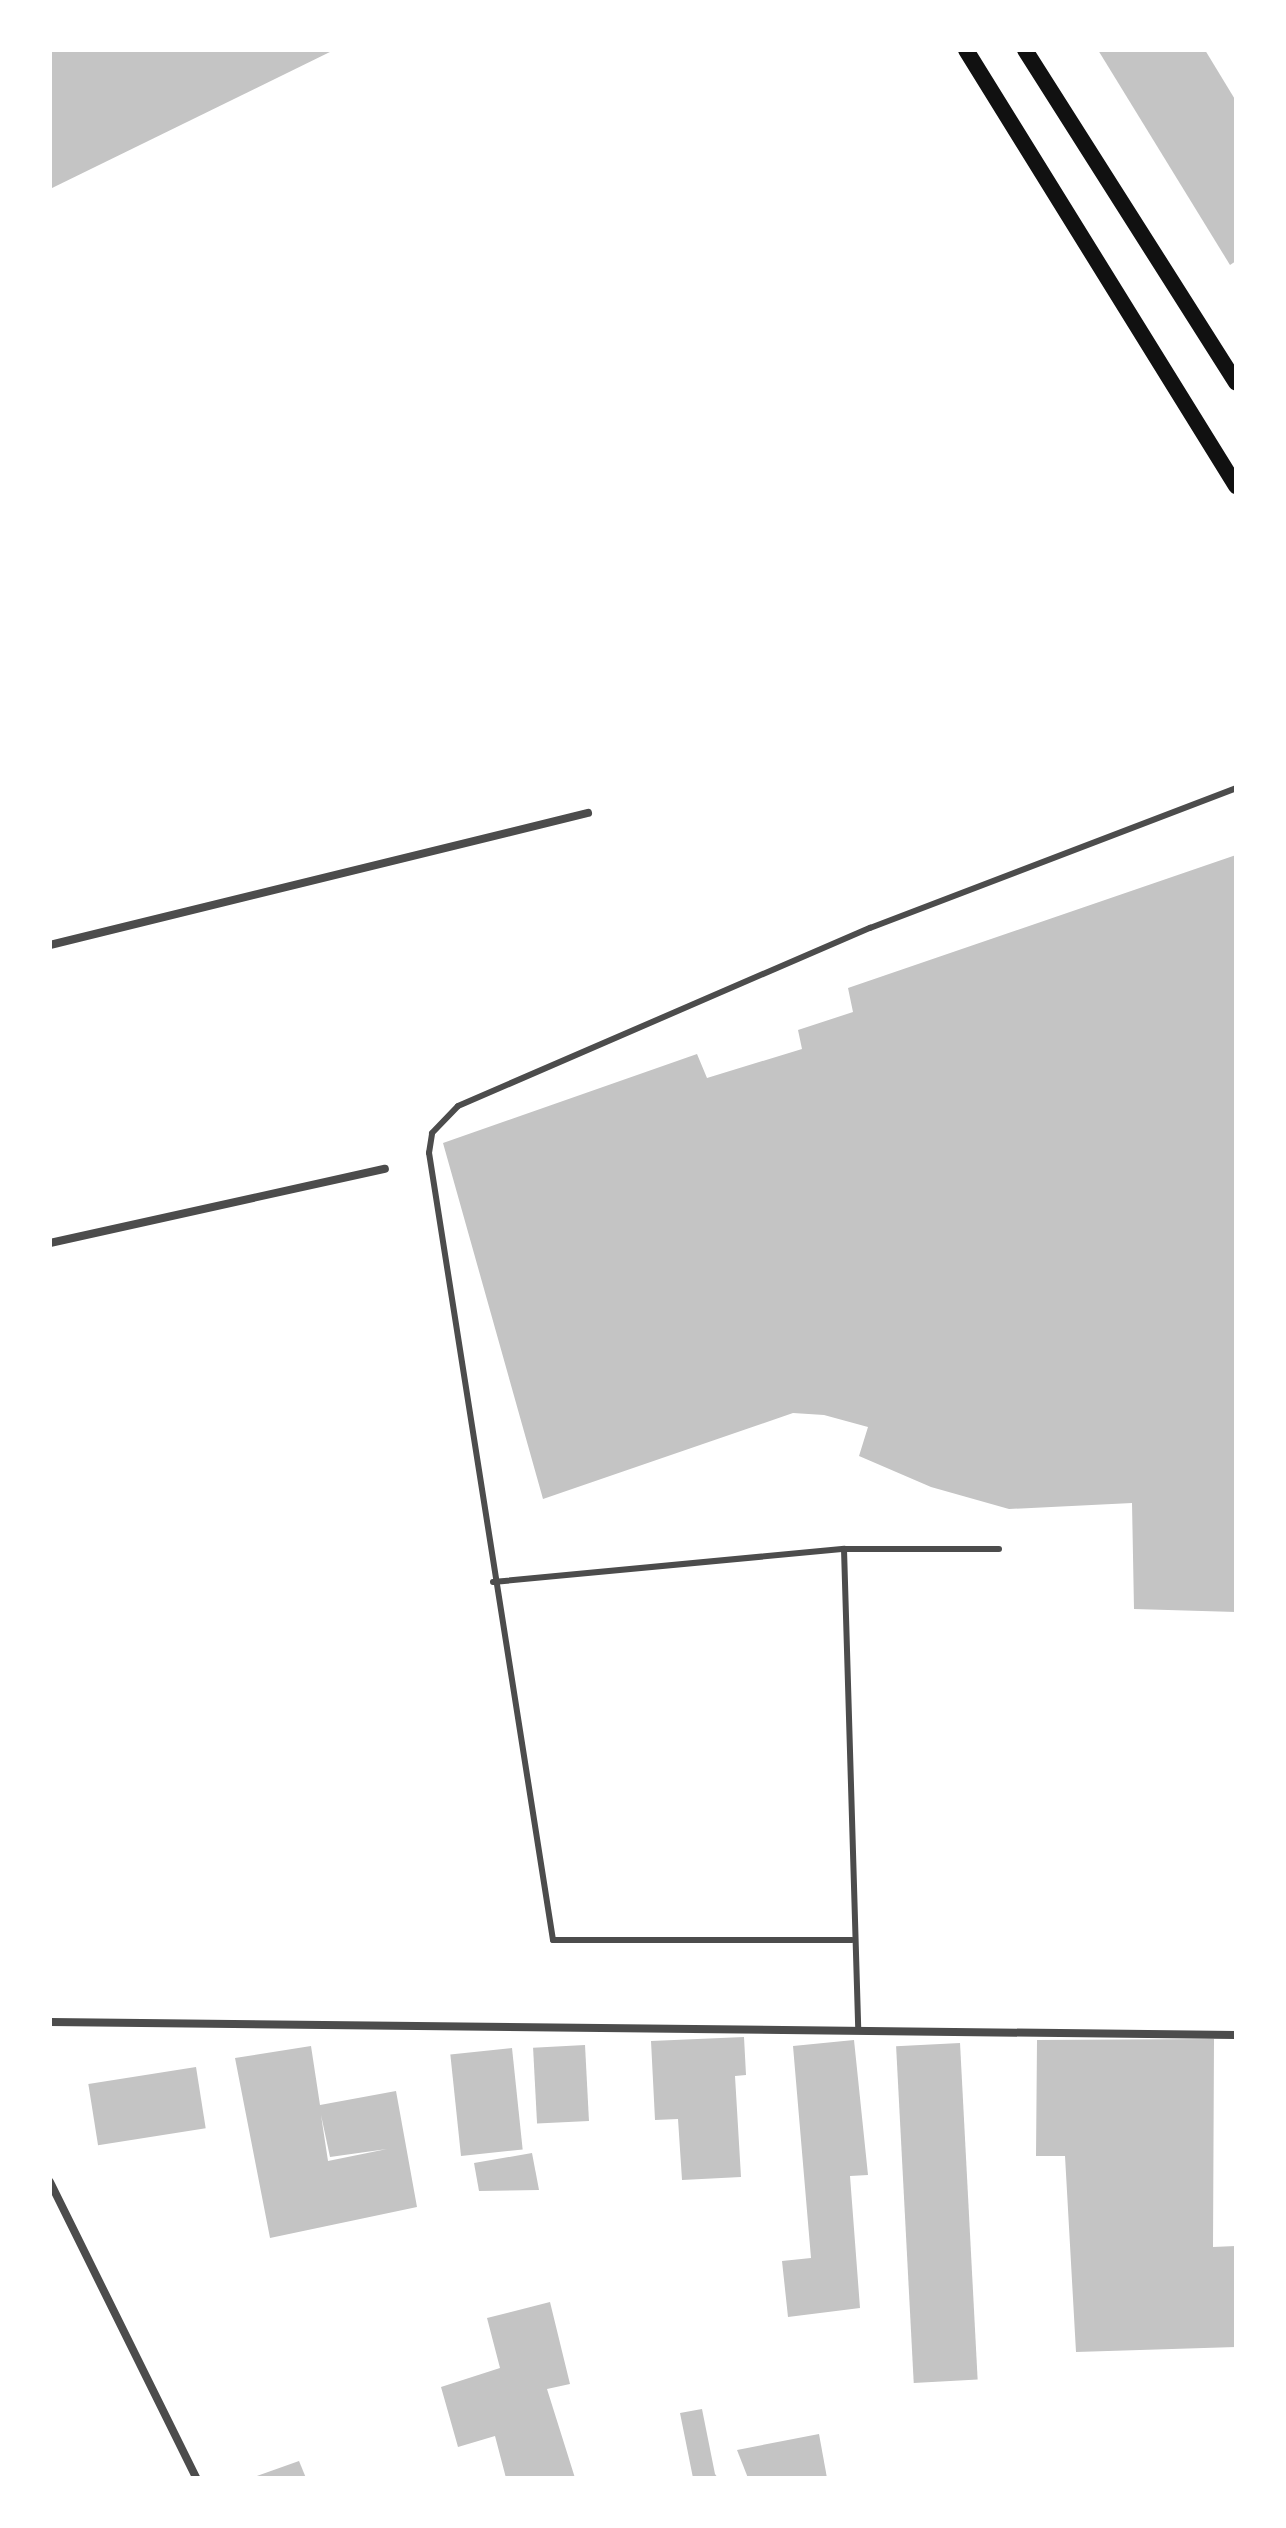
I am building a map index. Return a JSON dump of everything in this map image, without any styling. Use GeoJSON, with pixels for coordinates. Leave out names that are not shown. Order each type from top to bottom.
{"type":"FeatureCollection","features":[{"type":"Feature","properties":{"kind":"main road"},"geometry":{"type":"LineString","coordinates":[[966,50],[1236,486]]}},
{"type":"Feature","properties":{"kind":"main road"},"geometry":{"type":"LineString","coordinates":[[1025,50],[1236,383]]}},
{"type":"Feature","properties":{"kind":"street"},"geometry":{"type":"LineString","coordinates":[[50,945],[588,813]]}},
{"type":"Feature","properties":{"kind":"street"},"geometry":{"type":"LineString","coordinates":[[50,1243],[385,1169]]}},
{"type":"Feature","properties":{"kind":"street"},"geometry":{"type":"LineString","coordinates":[[50,2022],[1236,2035]]}},
{"type":"Feature","properties":{"kind":"street"},"geometry":{"type":"LineString","coordinates":[[50,2182],[196,2478]]}},
{"type":"Feature","properties":{"kind":"lane"},"geometry":{"type":"LineString","coordinates":[[852,1940],[553,1940],[493,1582],[429,1153],[445,1116],[870,928],[1236,788]]}},
{"type":"Feature","properties":{"kind":"lane"},"geometry":{"type":"LineString","coordinates":[[493,1582],[844,1549],[999,1549]]}},
{"type":"Feature","properties":{"kind":"lane"},"geometry":{"type":"LineString","coordinates":[[844,1549],[852,1940],[858,2030]]}},
{"type":"Feature","properties":{"kind":"building"},"geometry":{"type":"Polygon","coordinates":[[[50,50],[334,50],[50,189],[50,50]]]}},
{"type":"Feature","properties":{"kind":"building"},"geometry":{"type":"Polygon","coordinates":[[[1098,50],[1205,50],[1236,101],[1236,261],[1230,265],[1098,50]]]}},
{"type":"Feature","properties":{"kind":"building"},"geometry":{"type":"Polygon","coordinates":[[[1236,855],[1236,1612],[1134,1609],[1132,1503],[1009,1509],[931,1487],[859,1456],[868,1427],[824,1415],[793,1413],[543,1499],[443,1143],[697,1054],[707,1078],[802,1049],[798,1030],[853,1012],[848,988],[1236,855]]]}},
{"type":"Feature","properties":{"kind":"building"},"geometry":{"type":"Polygon","coordinates":[[[744,2037],[746,2075],[735,2076],[741,2177],[682,2180],[678,2119],[655,2120],[651,2041],[744,2037]]]}},
{"type":"Feature","properties":{"kind":"building"},"geometry":{"type":"Polygon","coordinates":[[[1214,2039],[1213,2247],[1236,2246],[1236,2347],[1076,2352],[1065,2156],[1036,2156],[1037,2040],[1214,2039]]]}},
{"type":"Feature","properties":{"kind":"building"},"geometry":{"type":"Polygon","coordinates":[[[854,2040],[868,2175],[850,2176],[860,2308],[788,2317],[782,2261],[811,2258],[793,2046],[854,2040]]]}},
{"type":"Feature","properties":{"kind":"building"},"geometry":{"type":"Polygon","coordinates":[[[960,2043],[978,2380],[914,2383],[896,2046],[960,2043]]]}},
{"type":"Feature","properties":{"kind":"building"},"geometry":{"type":"Polygon","coordinates":[[[585,2045],[589,2121],[537,2124],[533,2048],[585,2045]]]}},
{"type":"Feature","properties":{"kind":"building"},"geometry":{"type":"Polygon","coordinates":[[[311,2046],[320,2105],[396,2091],[417,2207],[270,2238],[235,2058],[311,2046]],[[321,2115],[328,2161],[387,2149],[330,2157],[321,2115]]]}},
{"type":"Feature","properties":{"kind":"building"},"geometry":{"type":"Polygon","coordinates":[[[512,2048],[523,2149],[461,2156],[450,2054],[512,2048]]]}},
{"type":"Feature","properties":{"kind":"building"},"geometry":{"type":"Polygon","coordinates":[[[196,2067],[206,2128],[98,2145],[88,2084],[196,2067]]]}},
{"type":"Feature","properties":{"kind":"building"},"geometry":{"type":"Polygon","coordinates":[[[532,2153],[539,2190],[479,2191],[474,2163],[532,2153]]]}},
{"type":"Feature","properties":{"kind":"building"},"geometry":{"type":"Polygon","coordinates":[[[550,2302],[570,2384],[547,2389],[575,2478],[506,2478],[495,2436],[458,2447],[441,2387],[500,2368],[487,2318],[550,2302]]]}},
{"type":"Feature","properties":{"kind":"building"},"geometry":{"type":"Polygon","coordinates":[[[702,2409],[718,2478],[693,2478],[680,2413],[702,2409]]]}},
{"type":"Feature","properties":{"kind":"building"},"geometry":{"type":"Polygon","coordinates":[[[819,2434],[827,2478],[748,2478],[737,2450],[819,2434]]]}},
{"type":"Feature","properties":{"kind":"building"},"geometry":{"type":"Polygon","coordinates":[[[299,2461],[306,2478],[251,2478],[299,2461]]]}}]}
